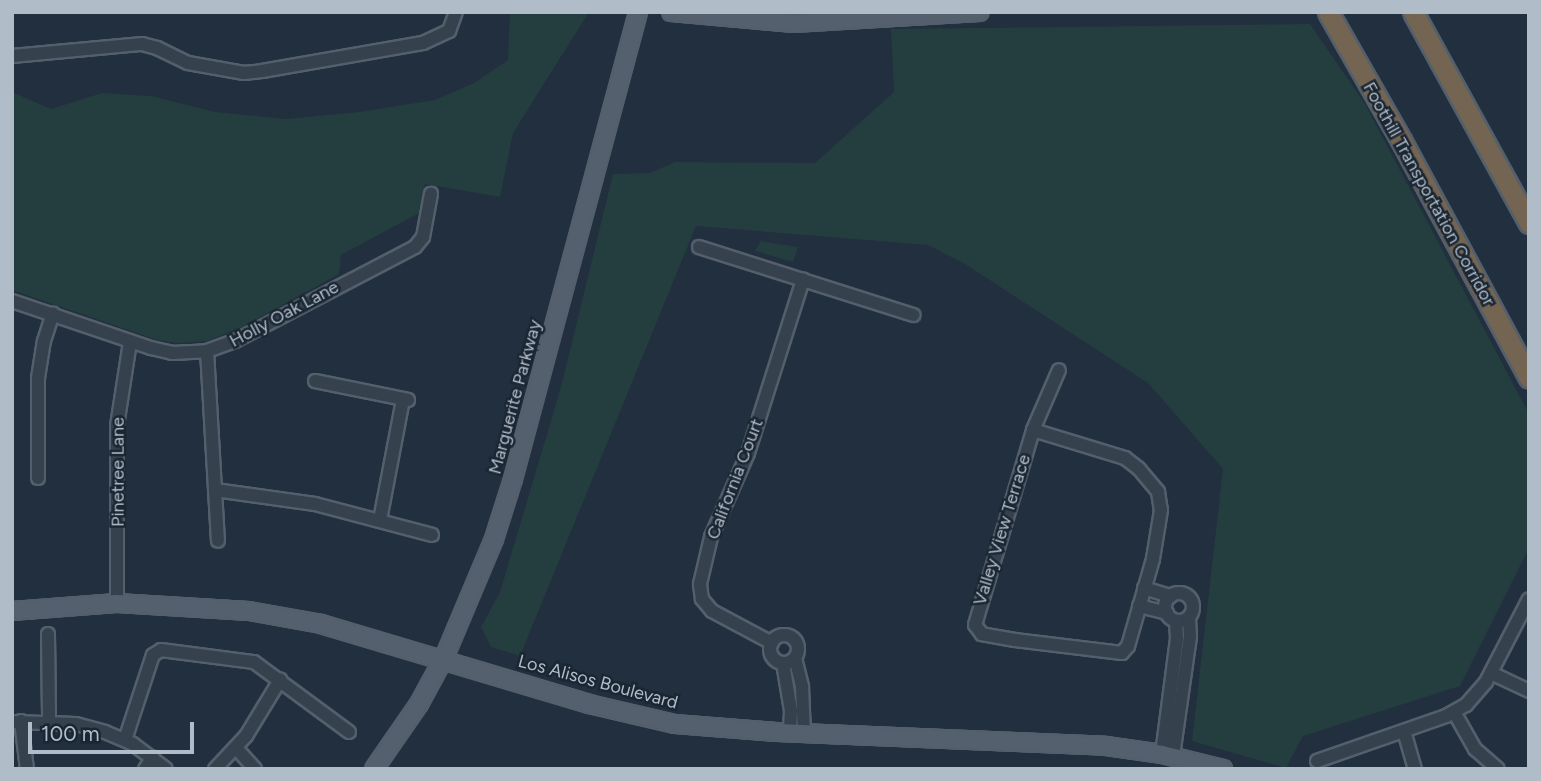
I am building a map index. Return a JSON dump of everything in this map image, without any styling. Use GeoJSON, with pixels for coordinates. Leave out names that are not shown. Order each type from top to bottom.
{"type":"FeatureCollection","features":[{"type":"Feature","properties":{"kind":"highway","name":"Foothill Transportation Corridor"},"geometry":{"type":"LineString","coordinates":[[1328,12],[1529,378]]}},
{"type":"Feature","properties":{"kind":"highway"},"geometry":{"type":"LineString","coordinates":[[1413,12],[1529,223]]}},
{"type":"Feature","properties":{"kind":"main road","name":"Marguerite Parkway"},"geometry":{"type":"LineString","coordinates":[[374,769],[419,704],[444,658],[494,539],[513,480],[638,12]]}},
{"type":"Feature","properties":{"kind":"main road"},"geometry":{"type":"LineString","coordinates":[[671,12],[794,23],[980,12]]}},
{"type":"Feature","properties":{"kind":"main road","name":"Los Alisos Boulevard"},"geometry":{"type":"LineString","coordinates":[[12,611],[117,603],[249,611],[321,624],[444,658],[589,704],[675,724],[797,733],[1064,743],[1168,755],[1223,769]]}},
{"type":"Feature","properties":{"kind":"street"},"geometry":{"type":"LineString","coordinates":[[12,56],[142,44],[188,63],[244,73],[423,43],[449,31],[456,12]]}},
{"type":"Feature","properties":{"kind":"street","name":"Holly Oak Lane"},"geometry":{"type":"LineString","coordinates":[[12,301],[53,313],[130,342],[172,353],[206,351],[235,341],[415,247],[423,237],[431,194]]}},
{"type":"Feature","properties":{"kind":"street"},"geometry":{"type":"LineString","coordinates":[[699,247],[914,315]]}},
{"type":"Feature","properties":{"kind":"street","name":"California Court"},"geometry":{"type":"LineString","coordinates":[[797,733],[802,687],[795,658],[797,647],[792,639],[779,636],[772,643],[712,611],[702,599],[700,583],[713,532],[748,453],[803,280]]}},
{"type":"Feature","properties":{"kind":"street"},"geometry":{"type":"LineString","coordinates":[[38,478],[38,378],[44,341],[53,313]]}},
{"type":"Feature","properties":{"kind":"street","name":"Pinetree Lane"},"geometry":{"type":"LineString","coordinates":[[117,603],[117,426],[130,342]]}},
{"type":"Feature","properties":{"kind":"street"},"geometry":{"type":"LineString","coordinates":[[206,351],[218,541]]}},
{"type":"Feature","properties":{"kind":"street","name":"Valley View Terrace"},"geometry":{"type":"LineString","coordinates":[[1033,430],[1115,453],[1131,462],[1151,481],[1161,501],[1144,588],[1127,649],[1118,654],[982,634],[976,628],[975,617],[1033,430],[1059,370]]}},
{"type":"Feature","properties":{"kind":"street"},"geometry":{"type":"LineString","coordinates":[[315,382],[406,399],[380,520]]}},
{"type":"Feature","properties":{"kind":"street"},"geometry":{"type":"LineString","coordinates":[[215,490],[315,504],[432,535]]}},
{"type":"Feature","properties":{"kind":"street"},"geometry":{"type":"LineString","coordinates":[[1139,606],[1177,617],[1193,609],[1191,600],[1184,594],[1171,596],[1144,588]]}},
{"type":"Feature","properties":{"kind":"street"},"geometry":{"type":"LineString","coordinates":[[1168,755],[1177,639],[1177,617],[1166,604],[1171,596]]}},
{"type":"Feature","properties":{"kind":"street"},"geometry":{"type":"LineString","coordinates":[[1317,761],[1454,712],[1479,692],[1529,599]]}},
{"type":"Feature","properties":{"kind":"street"},"geometry":{"type":"LineString","coordinates":[[48,635],[49,722]]}},
{"type":"Feature","properties":{"kind":"street"},"geometry":{"type":"LineString","coordinates":[[772,643],[772,657],[783,663]]}},
{"type":"Feature","properties":{"kind":"street"},"geometry":{"type":"LineString","coordinates":[[125,740],[156,652],[161,650],[243,660],[264,668],[349,732]]}},
{"type":"Feature","properties":{"kind":"street"},"geometry":{"type":"LineString","coordinates":[[783,663],[795,658]]}},
{"type":"Feature","properties":{"kind":"street"},"geometry":{"type":"LineString","coordinates":[[783,663],[797,733]]}},
{"type":"Feature","properties":{"kind":"street"},"geometry":{"type":"LineString","coordinates":[[1491,673],[1529,691]]}},
{"type":"Feature","properties":{"kind":"street"},"geometry":{"type":"LineString","coordinates":[[215,769],[237,749],[280,680]]}},
{"type":"Feature","properties":{"kind":"street"},"geometry":{"type":"LineString","coordinates":[[1454,712],[1475,749],[1498,769]]}},
{"type":"Feature","properties":{"kind":"street"},"geometry":{"type":"LineString","coordinates":[[27,769],[17,722],[76,724],[125,740],[166,769]]}},
{"type":"Feature","properties":{"kind":"street"},"geometry":{"type":"LineString","coordinates":[[1404,730],[1415,769]]}},
{"type":"Feature","properties":{"kind":"street"},"geometry":{"type":"LineString","coordinates":[[237,749],[255,769]]}},
{"type":"Feature","properties":{"kind":"street"},"geometry":{"type":"LineString","coordinates":[[145,769],[153,758]]}},
{"type":"Feature","properties":{"kind":"green space"},"geometry":{"type":"Polygon","coordinates":[[[510,12],[589,12],[513,133],[500,197],[425,184],[419,213],[341,255],[339,274],[242,327],[207,341],[178,343],[157,340],[12,290],[12,92],[51,109],[102,93],[151,96],[215,112],[286,119],[359,112],[435,100],[474,83],[508,60],[510,12]]]}},
{"type":"Feature","properties":{"kind":"green space"},"geometry":{"type":"Polygon","coordinates":[[[1310,24],[1365,104],[1529,414],[1529,548],[1460,686],[1303,736],[1286,768],[1192,741],[1223,469],[1148,383],[965,264],[928,245],[696,226],[520,656],[491,647],[481,627],[500,592],[561,387],[613,174],[650,173],[675,162],[815,163],[894,92],[891,29],[1310,24]]]}},
{"type":"Feature","properties":{"kind":"green space"},"geometry":{"type":"Polygon","coordinates":[[[761,241],[798,247],[793,262],[755,251],[761,241]]]}}]}
